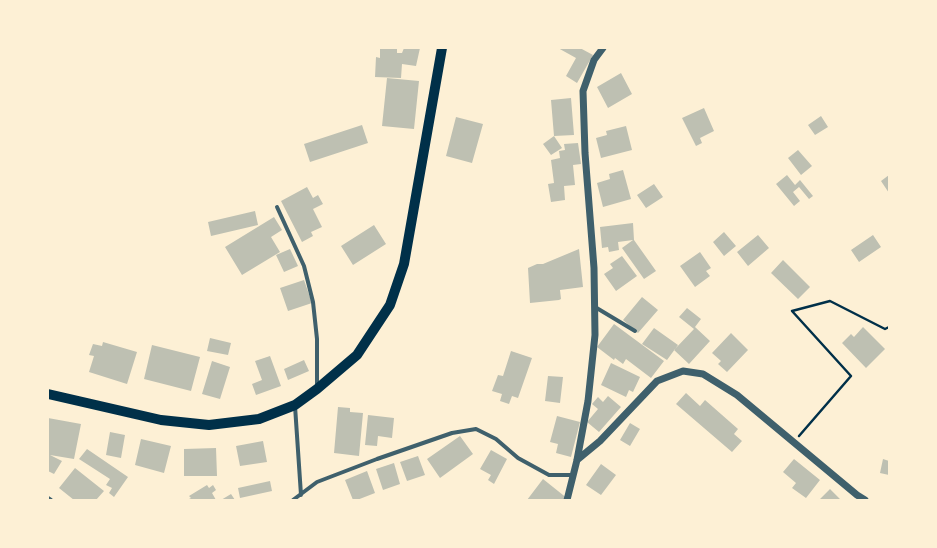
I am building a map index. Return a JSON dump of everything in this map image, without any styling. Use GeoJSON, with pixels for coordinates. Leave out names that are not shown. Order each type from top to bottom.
{"type":"FeatureCollection","features":[{"type":"Feature","properties":{"kind":"main road"},"geometry":{"type":"LineString","coordinates":[[48,394],[161,420],[209,425],[259,419],[295,405],[317,389],[357,355],[390,305],[404,264],[442,48]]}},
{"type":"Feature","properties":{"kind":"street"},"geometry":{"type":"LineString","coordinates":[[567,500],[577,460],[588,401],[595,335],[594,268],[585,152],[583,91],[594,60],[603,48]]}},
{"type":"Feature","properties":{"kind":"street"},"geometry":{"type":"LineString","coordinates":[[277,207],[304,266],[313,302],[318,339],[317,389]]}},
{"type":"Feature","properties":{"kind":"street"},"geometry":{"type":"LineString","coordinates":[[594,307],[635,331]]}},
{"type":"Feature","properties":{"kind":"street"},"geometry":{"type":"LineString","coordinates":[[577,460],[600,441],[657,381],[683,371],[703,374],[737,395],[793,442],[855,498],[865,500]]}},
{"type":"Feature","properties":{"kind":"street"},"geometry":{"type":"LineString","coordinates":[[295,405],[300,495]]}},
{"type":"Feature","properties":{"kind":"street"},"geometry":{"type":"LineString","coordinates":[[293,500],[317,482],[376,459],[452,433],[476,429],[496,439],[518,458],[549,475],[573,475]]}},
{"type":"Feature","properties":{"kind":"path"},"geometry":{"type":"LineString","coordinates":[[793,442],[851,376],[792,311],[830,301],[885,329],[889,327]]}},
{"type":"Feature","properties":{"kind":"building"},"geometry":{"type":"Polygon","coordinates":[[[380,48],[397,48],[397,53],[402,53],[404,48],[420,48],[416,66],[402,64],[401,78],[375,77],[376,57],[380,58],[380,48]]]}},
{"type":"Feature","properties":{"kind":"building"},"geometry":{"type":"Polygon","coordinates":[[[558,48],[580,48],[593,55],[577,83],[566,76],[576,58],[558,48]]]}},
{"type":"Feature","properties":{"kind":"building"},"geometry":{"type":"Polygon","coordinates":[[[621,73],[632,94],[608,108],[597,87],[621,73]]]}},
{"type":"Feature","properties":{"kind":"building"},"geometry":{"type":"Polygon","coordinates":[[[387,78],[419,81],[414,129],[382,126],[387,78]]]}},
{"type":"Feature","properties":{"kind":"building"},"geometry":{"type":"Polygon","coordinates":[[[571,98],[574,135],[554,136],[551,100],[571,98]]]}},
{"type":"Feature","properties":{"kind":"building"},"geometry":{"type":"Polygon","coordinates":[[[704,108],[714,131],[700,138],[702,143],[696,146],[682,118],[704,108]]]}},
{"type":"Feature","properties":{"kind":"building"},"geometry":{"type":"Polygon","coordinates":[[[821,116],[828,127],[815,135],[808,125],[821,116]]]}},
{"type":"Feature","properties":{"kind":"building"},"geometry":{"type":"Polygon","coordinates":[[[456,117],[483,124],[472,163],[446,156],[456,117]]]}},
{"type":"Feature","properties":{"kind":"building"},"geometry":{"type":"Polygon","coordinates":[[[362,125],[368,143],[310,162],[304,144],[362,125]]]}},
{"type":"Feature","properties":{"kind":"building"},"geometry":{"type":"Polygon","coordinates":[[[626,126],[632,150],[601,158],[596,138],[607,135],[606,131],[626,126]]]}},
{"type":"Feature","properties":{"kind":"building"},"geometry":{"type":"Polygon","coordinates":[[[554,136],[562,148],[551,155],[543,144],[554,136]]]}},
{"type":"Feature","properties":{"kind":"building"},"geometry":{"type":"Polygon","coordinates":[[[578,143],[581,164],[573,165],[575,185],[564,186],[565,200],[551,202],[548,184],[554,183],[551,160],[560,158],[559,151],[565,150],[564,144],[578,143]]]}},
{"type":"Feature","properties":{"kind":"building"},"geometry":{"type":"Polygon","coordinates":[[[798,150],[812,166],[801,175],[788,158],[798,150]]]}},
{"type":"Feature","properties":{"kind":"building"},"geometry":{"type":"Polygon","coordinates":[[[623,170],[631,199],[603,207],[597,183],[610,179],[609,174],[623,170]]]}},
{"type":"Feature","properties":{"kind":"building"},"geometry":{"type":"Polygon","coordinates":[[[787,175],[795,185],[800,180],[813,196],[809,199],[799,187],[793,192],[800,201],[794,206],[776,184],[787,175]]]}},
{"type":"Feature","properties":{"kind":"building"},"geometry":{"type":"Polygon","coordinates":[[[889,175],[889,193],[881,181],[889,175]]]}},
{"type":"Feature","properties":{"kind":"building"},"geometry":{"type":"Polygon","coordinates":[[[654,184],[663,197],[646,208],[637,195],[654,184]]]}},
{"type":"Feature","properties":{"kind":"building"},"geometry":{"type":"Polygon","coordinates":[[[307,187],[313,198],[318,195],[323,204],[313,209],[322,227],[311,232],[313,236],[302,242],[281,201],[307,187]]]}},
{"type":"Feature","properties":{"kind":"building"},"geometry":{"type":"Polygon","coordinates":[[[255,211],[258,225],[211,236],[208,222],[255,211]]]}},
{"type":"Feature","properties":{"kind":"building"},"geometry":{"type":"Polygon","coordinates":[[[274,217],[282,230],[271,237],[280,252],[242,275],[225,247],[274,217]]]}},
{"type":"Feature","properties":{"kind":"building"},"geometry":{"type":"Polygon","coordinates":[[[633,223],[634,240],[656,271],[644,279],[622,248],[633,240],[618,242],[619,250],[609,252],[608,247],[602,248],[600,227],[633,223]]]}},
{"type":"Feature","properties":{"kind":"building"},"geometry":{"type":"Polygon","coordinates":[[[374,225],[386,244],[353,265],[341,246],[374,225]]]}},
{"type":"Feature","properties":{"kind":"building"},"geometry":{"type":"Polygon","coordinates":[[[724,232],[736,246],[724,256],[713,242],[724,232]]]}},
{"type":"Feature","properties":{"kind":"building"},"geometry":{"type":"Polygon","coordinates":[[[758,235],[769,248],[748,266],[737,252],[758,235]]]}},
{"type":"Feature","properties":{"kind":"building"},"geometry":{"type":"Polygon","coordinates":[[[873,235],[881,247],[859,262],[851,250],[873,235]]]}},
{"type":"Feature","properties":{"kind":"building"},"geometry":{"type":"Polygon","coordinates":[[[290,249],[298,266],[284,272],[276,255],[290,249]]]}},
{"type":"Feature","properties":{"kind":"building"},"geometry":{"type":"Polygon","coordinates":[[[579,249],[583,287],[560,290],[561,299],[559,300],[530,303],[528,268],[537,264],[543,264],[579,249]]]}},
{"type":"Feature","properties":{"kind":"building"},"geometry":{"type":"Polygon","coordinates":[[[700,252],[711,268],[706,271],[710,276],[695,287],[680,266],[700,252]]]}},
{"type":"Feature","properties":{"kind":"building"},"geometry":{"type":"Polygon","coordinates":[[[622,256],[637,276],[616,291],[604,274],[613,268],[610,264],[622,256]]]}},
{"type":"Feature","properties":{"kind":"building"},"geometry":{"type":"Polygon","coordinates":[[[783,260],[810,287],[798,299],[771,273],[783,260]]]}},
{"type":"Feature","properties":{"kind":"building"},"geometry":{"type":"Polygon","coordinates":[[[304,280],[312,303],[288,311],[280,288],[304,280]]]}},
{"type":"Feature","properties":{"kind":"building"},"geometry":{"type":"Polygon","coordinates":[[[642,297],[658,310],[638,333],[623,320],[642,297]]]}},
{"type":"Feature","properties":{"kind":"building"},"geometry":{"type":"Polygon","coordinates":[[[687,308],[701,319],[695,327],[710,341],[689,364],[674,350],[694,329],[679,317],[687,308]]]}},
{"type":"Feature","properties":{"kind":"building"},"geometry":{"type":"Polygon","coordinates":[[[614,324],[664,361],[651,378],[626,359],[623,364],[615,358],[614,360],[597,347],[614,324]]]}},
{"type":"Feature","properties":{"kind":"building"},"geometry":{"type":"Polygon","coordinates":[[[863,327],[885,349],[866,368],[842,343],[851,334],[854,337],[863,327]]]}},
{"type":"Feature","properties":{"kind":"building"},"geometry":{"type":"Polygon","coordinates":[[[654,328],[678,345],[667,360],[642,344],[654,328]]]}},
{"type":"Feature","properties":{"kind":"building"},"geometry":{"type":"Polygon","coordinates":[[[731,333],[748,350],[727,372],[718,364],[721,361],[712,353],[731,333]]]}},
{"type":"Feature","properties":{"kind":"building"},"geometry":{"type":"Polygon","coordinates":[[[210,338],[231,343],[228,355],[207,351],[210,338]]]}},
{"type":"Feature","properties":{"kind":"building"},"geometry":{"type":"Polygon","coordinates":[[[103,342],[137,352],[127,384],[89,372],[94,356],[89,355],[93,344],[102,346],[103,342]]]}},
{"type":"Feature","properties":{"kind":"building"},"geometry":{"type":"Polygon","coordinates":[[[152,345],[200,357],[191,391],[144,379],[152,345]]]}},
{"type":"Feature","properties":{"kind":"building"},"geometry":{"type":"Polygon","coordinates":[[[511,351],[532,358],[518,398],[512,396],[509,404],[500,401],[502,394],[492,391],[498,375],[503,376],[511,351]]]}},
{"type":"Feature","properties":{"kind":"building"},"geometry":{"type":"Polygon","coordinates":[[[270,356],[281,386],[256,395],[252,384],[262,380],[255,361],[270,356]]]}},
{"type":"Feature","properties":{"kind":"building"},"geometry":{"type":"Polygon","coordinates":[[[304,360],[309,371],[288,380],[284,369],[304,360]]]}},
{"type":"Feature","properties":{"kind":"building"},"geometry":{"type":"Polygon","coordinates":[[[212,361],[230,367],[220,399],[202,394],[212,361]]]}},
{"type":"Feature","properties":{"kind":"building"},"geometry":{"type":"Polygon","coordinates":[[[611,363],[640,377],[633,392],[629,390],[626,397],[601,385],[611,363]]]}},
{"type":"Feature","properties":{"kind":"building"},"geometry":{"type":"Polygon","coordinates":[[[548,376],[563,377],[560,403],[545,401],[548,376]]]}},
{"type":"Feature","properties":{"kind":"building"},"geometry":{"type":"Polygon","coordinates":[[[686,393],[700,406],[705,400],[738,429],[734,434],[742,441],[732,452],[676,404],[686,393]]]}},
{"type":"Feature","properties":{"kind":"building"},"geometry":{"type":"Polygon","coordinates":[[[608,396],[621,407],[599,432],[587,422],[598,409],[592,404],[598,397],[603,402],[608,396]]]}},
{"type":"Feature","properties":{"kind":"building"},"geometry":{"type":"Polygon","coordinates":[[[338,407],[350,408],[350,412],[363,413],[359,456],[334,453],[338,407]]]}},
{"type":"Feature","properties":{"kind":"building"},"geometry":{"type":"Polygon","coordinates":[[[368,415],[394,418],[392,438],[378,436],[377,446],[365,445],[368,415]]]}},
{"type":"Feature","properties":{"kind":"building"},"geometry":{"type":"Polygon","coordinates":[[[557,416],[580,422],[571,457],[556,453],[558,444],[550,442],[557,416]]]}},
{"type":"Feature","properties":{"kind":"building"},"geometry":{"type":"Polygon","coordinates":[[[48,418],[81,424],[74,459],[50,455],[62,461],[54,474],[48,471],[48,418]]]}},
{"type":"Feature","properties":{"kind":"building"},"geometry":{"type":"Polygon","coordinates":[[[630,423],[640,429],[630,446],[620,440],[630,423]]]}},
{"type":"Feature","properties":{"kind":"building"},"geometry":{"type":"Polygon","coordinates":[[[110,432],[125,435],[121,458],[106,455],[110,432]]]}},
{"type":"Feature","properties":{"kind":"building"},"geometry":{"type":"Polygon","coordinates":[[[460,436],[473,454],[440,478],[427,459],[460,436]]]}},
{"type":"Feature","properties":{"kind":"building"},"geometry":{"type":"Polygon","coordinates":[[[141,439],[171,446],[164,473],[135,465],[141,439]]]}},
{"type":"Feature","properties":{"kind":"building"},"geometry":{"type":"Polygon","coordinates":[[[263,441],[267,462],[240,466],[236,446],[263,441]]]}},
{"type":"Feature","properties":{"kind":"building"},"geometry":{"type":"Polygon","coordinates":[[[216,448],[217,476],[184,476],[184,449],[216,448]]]}},
{"type":"Feature","properties":{"kind":"building"},"geometry":{"type":"Polygon","coordinates":[[[87,449],[128,477],[114,497],[109,493],[112,488],[106,485],[110,479],[79,459],[87,449]]]}},
{"type":"Feature","properties":{"kind":"building"},"geometry":{"type":"Polygon","coordinates":[[[491,450],[507,459],[494,484],[488,480],[491,475],[480,469],[491,450]]]}},
{"type":"Feature","properties":{"kind":"building"},"geometry":{"type":"Polygon","coordinates":[[[418,456],[425,475],[407,481],[400,462],[418,456]]]}},
{"type":"Feature","properties":{"kind":"building"},"geometry":{"type":"Polygon","coordinates":[[[794,459],[820,480],[806,498],[792,488],[796,483],[783,472],[794,459]]]}},
{"type":"Feature","properties":{"kind":"building"},"geometry":{"type":"Polygon","coordinates":[[[883,459],[889,461],[889,475],[880,473],[883,459]]]}},
{"type":"Feature","properties":{"kind":"building"},"geometry":{"type":"Polygon","coordinates":[[[394,463],[400,484],[383,490],[376,469],[394,463]]]}},
{"type":"Feature","properties":{"kind":"building"},"geometry":{"type":"Polygon","coordinates":[[[601,464],[616,475],[601,495],[586,485],[601,464]]]}},
{"type":"Feature","properties":{"kind":"building"},"geometry":{"type":"Polygon","coordinates":[[[75,468],[104,491],[96,500],[74,500],[59,488],[75,468]]]}},
{"type":"Feature","properties":{"kind":"building"},"geometry":{"type":"Polygon","coordinates":[[[367,471],[375,493],[357,500],[353,500],[345,480],[367,471]]]}},
{"type":"Feature","properties":{"kind":"building"},"geometry":{"type":"Polygon","coordinates":[[[543,479],[568,499],[527,500],[543,479]]]}},
{"type":"Feature","properties":{"kind":"building"},"geometry":{"type":"Polygon","coordinates":[[[270,481],[272,491],[240,498],[238,488],[270,481]]]}},
{"type":"Feature","properties":{"kind":"building"},"geometry":{"type":"Polygon","coordinates":[[[207,485],[209,488],[213,485],[216,490],[212,493],[216,500],[187,500],[191,498],[189,496],[207,485]]]}},
{"type":"Feature","properties":{"kind":"building"},"geometry":{"type":"Polygon","coordinates":[[[830,489],[841,500],[819,500],[830,489]]]}},
{"type":"Feature","properties":{"kind":"building"},"geometry":{"type":"Polygon","coordinates":[[[231,494],[235,500],[221,500],[231,494]]]}}]}
